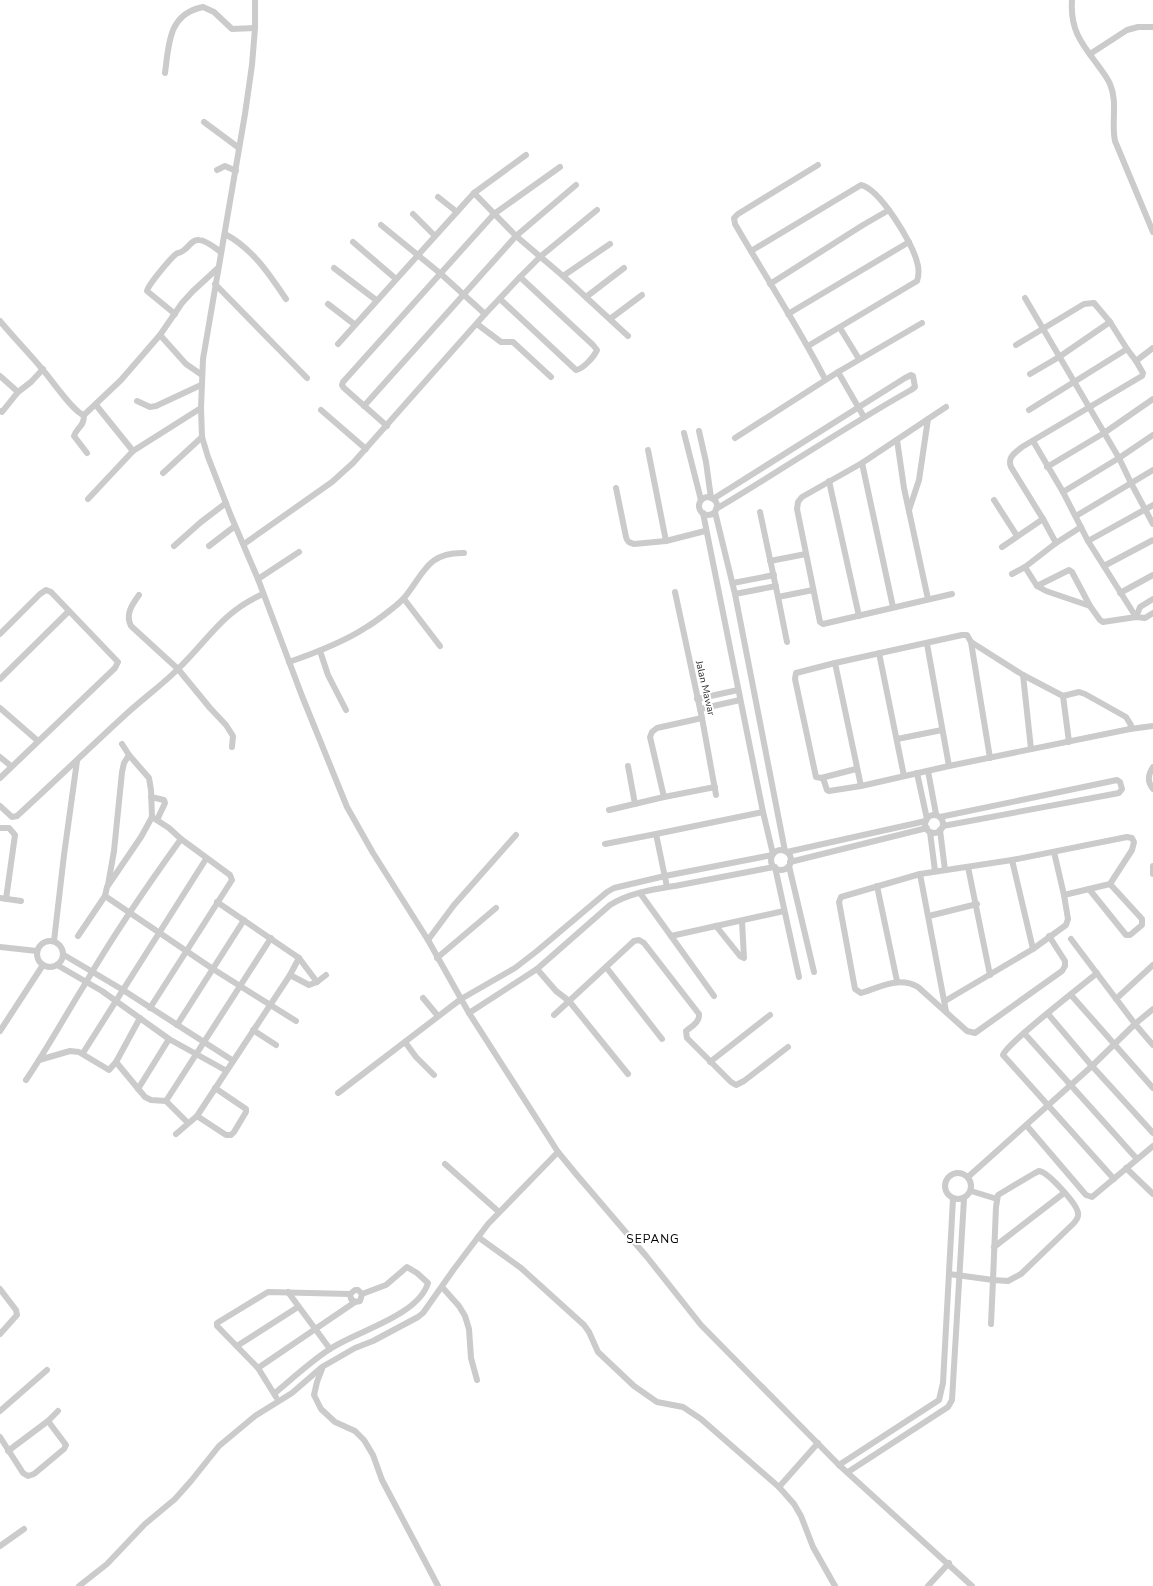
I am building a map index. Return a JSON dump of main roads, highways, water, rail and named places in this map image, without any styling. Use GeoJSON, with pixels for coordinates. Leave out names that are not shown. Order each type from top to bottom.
{"type":"FeatureCollection","features":[{"type":"Feature","properties":{"kind":"district","name":"SEPANG"},"geometry":{"type":"Point","coordinates":[653,1239]}}]}
